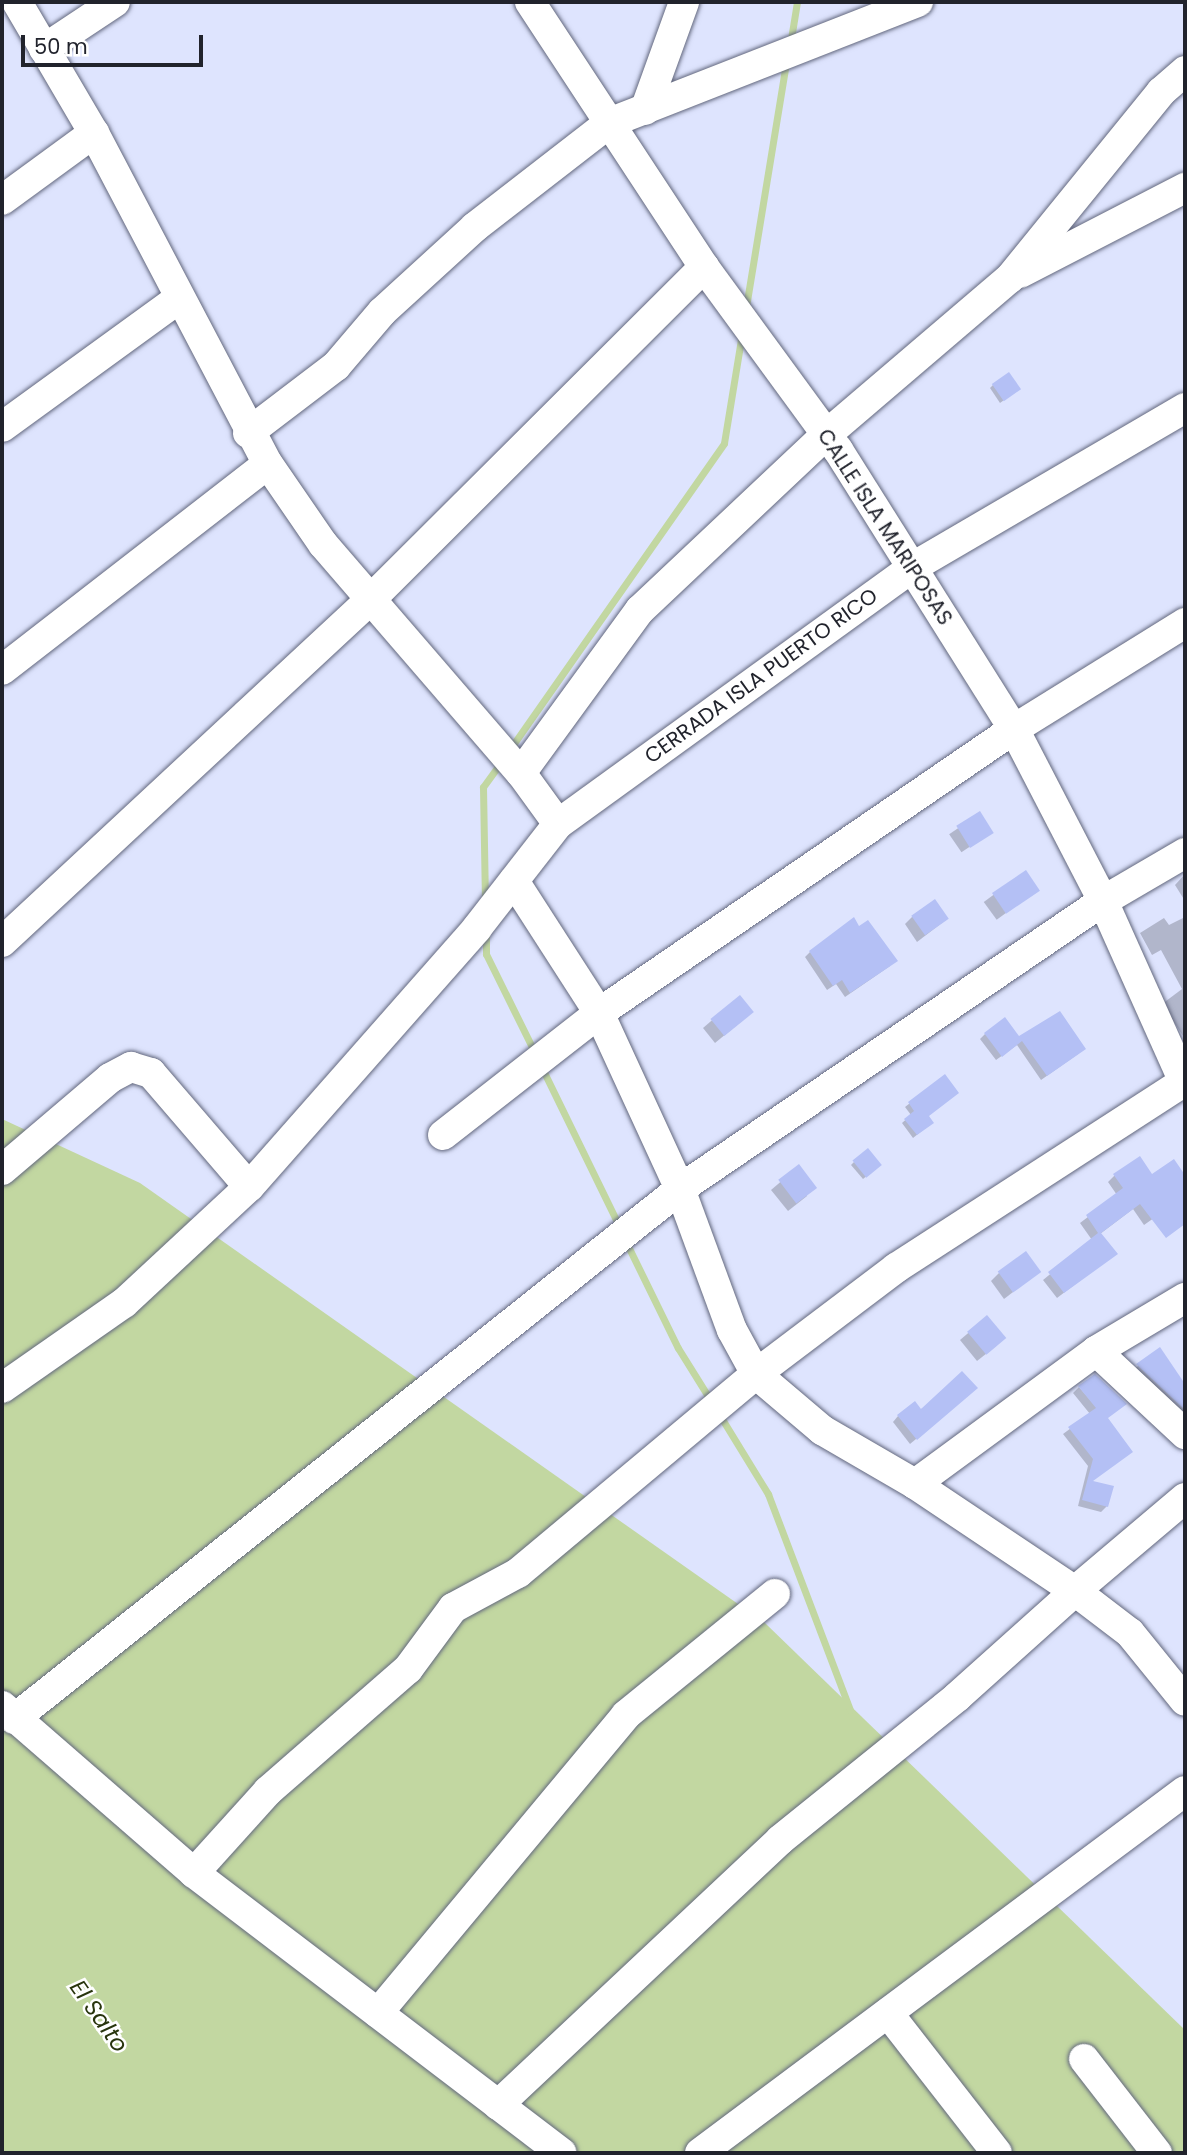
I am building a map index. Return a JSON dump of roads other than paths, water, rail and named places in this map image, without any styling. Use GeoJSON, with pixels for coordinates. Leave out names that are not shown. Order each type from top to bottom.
{"type":"FeatureCollection","features":[{"type":"Feature","properties":{"kind":"street"},"geometry":{"type":"LineString","coordinates":[[17,2],[94,133],[248,433],[268,464],[323,544],[521,773],[558,824]]}},
{"type":"Feature","properties":{"kind":"street"},"geometry":{"type":"LineString","coordinates":[[44,49],[115,2]]}},
{"type":"Feature","properties":{"kind":"street","name":"CALLE ISLA MARIPOSAS"},"geometry":{"type":"LineString","coordinates":[[530,2],[704,267],[826,435],[913,567],[1014,729],[1103,901],[1185,1082]]}},
{"type":"Feature","properties":{"kind":"street"},"geometry":{"type":"LineString","coordinates":[[645,110],[684,2]]}},
{"type":"Feature","properties":{"kind":"street"},"geometry":{"type":"LineString","coordinates":[[248,433],[335,366],[382,312],[475,227],[609,123],[918,2]]}},
{"type":"Feature","properties":{"kind":"street"},"geometry":{"type":"LineString","coordinates":[[521,773],[639,610],[826,435],[1010,278],[1161,92],[1185,71]]}},
{"type":"Feature","properties":{"kind":"street"},"geometry":{"type":"LineString","coordinates":[[5,191],[94,133]]}},
{"type":"Feature","properties":{"kind":"street"},"geometry":{"type":"LineString","coordinates":[[1010,278],[1185,188]]}},
{"type":"Feature","properties":{"kind":"street"},"geometry":{"type":"LineString","coordinates":[[2,942],[372,598],[704,267]]}},
{"type":"Feature","properties":{"kind":"street"},"geometry":{"type":"LineString","coordinates":[[2,427],[178,299]]}},
{"type":"Feature","properties":{"kind":"street","name":"CERRADA ISLA PUERTO RICO"},"geometry":{"type":"LineString","coordinates":[[2,1388],[124,1303],[249,1186],[514,881],[558,824],[913,567],[1185,408]]}},
{"type":"Feature","properties":{"kind":"street"},"geometry":{"type":"LineString","coordinates":[[2,670],[268,464]]}},
{"type":"Feature","properties":{"kind":"street"},"geometry":{"type":"LineString","coordinates":[[443,1135],[599,1013],[1014,729],[1185,623]]}},
{"type":"Feature","properties":{"kind":"street"},"geometry":{"type":"LineString","coordinates":[[562,2153],[194,1873],[8,1713],[680,1189],[1103,901],[1185,853]]}},
{"type":"Feature","properties":{"kind":"street"},"geometry":{"type":"LineString","coordinates":[[514,881],[599,1013],[680,1189],[732,1330],[756,1374],[822,1430],[915,1484],[1075,1591],[1130,1633],[1185,1701]]}},
{"type":"Feature","properties":{"kind":"street"},"geometry":{"type":"LineString","coordinates":[[2,1170],[110,1078],[131,1067],[151,1073],[249,1186]]}},
{"type":"Feature","properties":{"kind":"street"},"geometry":{"type":"LineString","coordinates":[[194,1873],[268,1791],[408,1669],[453,1608],[518,1573],[756,1374],[895,1268],[1185,1082]]}},
{"type":"Feature","properties":{"kind":"street"},"geometry":{"type":"LineString","coordinates":[[915,1484],[1096,1351],[1185,1298]]}},
{"type":"Feature","properties":{"kind":"street"},"geometry":{"type":"LineString","coordinates":[[1096,1351],[1185,1434]]}},
{"type":"Feature","properties":{"kind":"street"},"geometry":{"type":"LineString","coordinates":[[498,2105],[780,1840],[957,1697],[1075,1591],[1185,1498]]}},
{"type":"Feature","properties":{"kind":"street"},"geometry":{"type":"LineString","coordinates":[[378,2014],[626,1715],[775,1594]]}},
{"type":"Feature","properties":{"kind":"street"},"geometry":{"type":"LineString","coordinates":[[700,2153],[1185,1791]]}},
{"type":"Feature","properties":{"kind":"street"},"geometry":{"type":"LineString","coordinates":[[888,2012],[997,2153]]}},
{"type":"Feature","properties":{"kind":"street"},"geometry":{"type":"LineString","coordinates":[[1084,2059],[1157,2153]]}},
{"type":"Feature","properties":{"kind":"water","name":"El Salto"},"geometry":{"type":"Polygon","coordinates":[[[2,1119],[140,1183],[765,1623],[1185,2030],[1185,2153],[2,2153],[2,1119]]]}},
{"type":"Feature","properties":{"kind":"waterway"},"geometry":{"type":"LineString","coordinates":[[790,45],[797,2]]}},
{"type":"Feature","properties":{"kind":"waterway"},"geometry":{"type":"LineString","coordinates":[[746,307],[786,64]]}},
{"type":"Feature","properties":{"kind":"waterway"},"geometry":{"type":"LineString","coordinates":[[510,749],[724,443],[742,333]]}},
{"type":"Feature","properties":{"kind":"waterway"},"geometry":{"type":"LineString","coordinates":[[485,902],[483,787],[501,762]]}},
{"type":"Feature","properties":{"kind":"waterway"},"geometry":{"type":"LineString","coordinates":[[486,931],[486,954],[536,1055]]}},
{"type":"Feature","properties":{"kind":"waterway"},"geometry":{"type":"LineString","coordinates":[[541,1066],[620,1228]]}},
{"type":"Feature","properties":{"kind":"waterway"},"geometry":{"type":"LineString","coordinates":[[626,1242],[678,1348],[711,1401]]}},
{"type":"Feature","properties":{"kind":"waterway"},"geometry":{"type":"LineString","coordinates":[[719,1414],[768,1494],[850,1710]]}}]}
